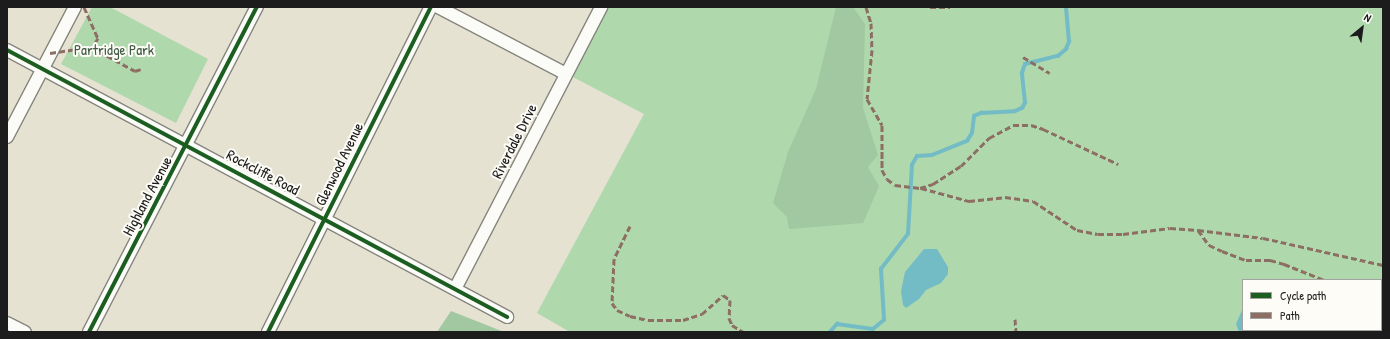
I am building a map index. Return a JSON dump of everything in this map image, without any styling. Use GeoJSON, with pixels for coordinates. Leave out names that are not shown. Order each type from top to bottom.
{"type":"FeatureCollection","features":[{"type":"Feature","properties":{"kind":"street"},"geometry":{"type":"LineString","coordinates":[[7,137],[75,7]]}},
{"type":"Feature","properties":{"kind":"street","name":"Highland Avenue"},"geometry":{"type":"LineString","coordinates":[[89,332],[257,7]]}},
{"type":"Feature","properties":{"kind":"street","name":"Glenwood Avenue"},"geometry":{"type":"LineString","coordinates":[[268,332],[431,7]]}},
{"type":"Feature","properties":{"kind":"street"},"geometry":{"type":"LineString","coordinates":[[438,7],[566,74]]}},
{"type":"Feature","properties":{"kind":"street","name":"Riverdale Drive"},"geometry":{"type":"LineString","coordinates":[[456,289],[601,7]]}},
{"type":"Feature","properties":{"kind":"street","name":"Rockcliffe Road"},"geometry":{"type":"LineString","coordinates":[[7,50],[507,317]]}},
{"type":"Feature","properties":{"kind":"street"},"geometry":{"type":"LineString","coordinates":[[7,322],[25,332]]}},
{"type":"Feature","properties":{"kind":"green space","name":"Partridge Park"},"geometry":{"type":"Polygon","coordinates":[[[92,7],[110,7],[208,59],[176,123],[61,64],[92,7]]]}},
{"type":"Feature","properties":{"kind":"green space"},"geometry":{"type":"Polygon","coordinates":[[[605,7],[1383,7],[1383,332],[570,332],[537,313],[644,114],[567,74],[605,7]]]}},
{"type":"Feature","properties":{"kind":"green space"},"geometry":{"type":"Polygon","coordinates":[[[836,7],[853,7],[865,24],[863,108],[878,155],[868,167],[879,186],[863,223],[789,229],[787,217],[773,203],[788,152],[816,89],[836,7]]]}},
{"type":"Feature","properties":{"kind":"green space"},"geometry":{"type":"Polygon","coordinates":[[[451,311],[504,332],[437,332],[451,311]]]}},
{"type":"Feature","properties":{"kind":"water"},"geometry":{"type":"Polygon","coordinates":[[[924,249],[937,249],[948,267],[948,274],[941,283],[926,290],[919,299],[906,308],[903,305],[901,291],[905,272],[924,249]]]}},
{"type":"Feature","properties":{"kind":"water"},"geometry":{"type":"Polygon","coordinates":[[[1242,310],[1242,331],[1333,332],[1239,332],[1236,324],[1242,310]]]}},
{"type":"Feature","properties":{"kind":"waterway"},"geometry":{"type":"LineString","coordinates":[[830,332],[837,324],[873,329],[884,320],[881,269],[908,234],[912,165],[917,156],[932,155],[967,141],[972,133],[974,116],[981,113],[1015,111],[1022,108],[1025,103],[1022,73],[1025,64],[1058,56],[1066,49],[1069,42],[1066,7]]}},
{"type":"Feature","properties":{"kind":"marked path"},"geometry":{"type":"LineString","coordinates":[[84,7],[98,38],[92,48]]}},
{"type":"Feature","properties":{"kind":"marked path"},"geometry":{"type":"LineString","coordinates":[[866,7],[871,23],[872,50],[867,99],[882,125],[882,170],[887,179],[895,185],[920,188],[933,184],[961,166],[989,138],[1013,125],[1031,125],[1043,129],[1118,164]]}},
{"type":"Feature","properties":{"kind":"marked path"},"geometry":{"type":"LineString","coordinates":[[930,7],[950,7]]}},
{"type":"Feature","properties":{"kind":"marked path"},"geometry":{"type":"LineString","coordinates":[[50,53],[91,47],[135,71],[141,69]]}},
{"type":"Feature","properties":{"kind":"marked path"},"geometry":{"type":"LineString","coordinates":[[1023,57],[1050,73]]}},
{"type":"Feature","properties":{"kind":"marked path"},"geometry":{"type":"LineString","coordinates":[[921,188],[969,201],[1005,197],[1033,201],[1077,230],[1098,234],[1123,234],[1170,228],[1198,230],[1263,238],[1383,265]]}},
{"type":"Feature","properties":{"kind":"marked path"},"geometry":{"type":"LineString","coordinates":[[630,226],[614,259],[612,303],[617,310],[630,316],[648,320],[683,320],[702,314],[723,295],[730,300],[729,318],[732,325],[743,332]]}},
{"type":"Feature","properties":{"kind":"marked path"},"geometry":{"type":"LineString","coordinates":[[1198,230],[1209,245],[1222,251],[1246,260],[1270,260],[1322,279]]}},
{"type":"Feature","properties":{"kind":"marked path"},"geometry":{"type":"LineString","coordinates":[[1015,319],[1016,332]]}},
{"type":"Feature","properties":{"kind":"cycle path"},"geometry":{"type":"LineString","coordinates":[[89,332],[257,7]]}},
{"type":"Feature","properties":{"kind":"cycle path"},"geometry":{"type":"LineString","coordinates":[[268,332],[431,7]]}},
{"type":"Feature","properties":{"kind":"cycle path"},"geometry":{"type":"LineString","coordinates":[[7,50],[507,317]]}}]}
